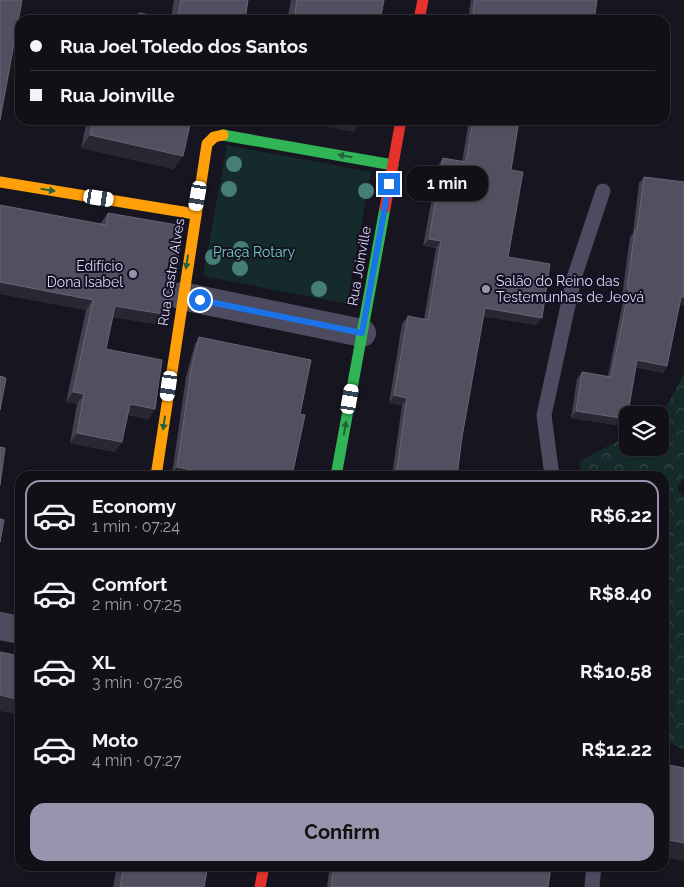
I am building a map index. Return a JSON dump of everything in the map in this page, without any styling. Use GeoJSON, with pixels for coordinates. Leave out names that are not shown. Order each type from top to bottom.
{"type":"FeatureCollection","features":[{"type":"Feature","properties":{"kind":"street"},"geometry":{"type":"LineString","coordinates":[[420,15],[423,0]]}},
{"type":"Feature","properties":{"kind":"street","name":"Rua Joinville"},"geometry":{"type":"LineString","coordinates":[[337,471],[400,125]]}},
{"type":"Feature","properties":{"kind":"street","name":"Rua Castro Alves"},"geometry":{"type":"LineString","coordinates":[[157,471],[182,296],[207,144],[214,137],[221,135],[393,165]]}},
{"type":"Feature","properties":{"kind":"street"},"geometry":{"type":"LineString","coordinates":[[0,182],[195,214]]}},
{"type":"Feature","properties":{"kind":"street"},"geometry":{"type":"LineString","coordinates":[[182,296],[362,333]]}},
{"type":"Feature","properties":{"kind":"street"},"geometry":{"type":"LineString","coordinates":[[0,626],[15,629]]}},
{"type":"Feature","properties":{"kind":"street"},"geometry":{"type":"LineString","coordinates":[[260,887],[263,871]]}},
{"type":"Feature","properties":{"kind":"lane"},"geometry":{"type":"LineString","coordinates":[[551,471],[544,415],[574,278],[603,191]]}},
{"type":"Feature","properties":{"kind":"lane"},"geometry":{"type":"LineString","coordinates":[[592,887],[594,871]]}},
{"type":"Feature","properties":{"kind":"green space","name":"Praça Rotary"},"geometry":{"type":"Polygon","coordinates":[[[227,145],[371,172],[347,304],[203,276],[227,145]]]}},
{"type":"Feature","properties":{"kind":"green space"},"geometry":{"type":"Polygon","coordinates":[[[684,373],[684,477],[677,488],[684,498],[684,750],[669,742],[669,471],[581,471],[580,461],[619,440],[619,456],[669,456],[669,406],[667,406],[684,373]]]}},
{"type":"Feature","properties":{"kind":"building"},"geometry":{"type":"Polygon","coordinates":[[[0,0],[22,0],[19,15],[15,15],[15,38],[0,120],[0,0]]]}},
{"type":"Feature","properties":{"kind":"building"},"geometry":{"type":"Polygon","coordinates":[[[181,0],[248,0],[246,15],[178,15],[181,0]]]}},
{"type":"Feature","properties":{"kind":"building"},"geometry":{"type":"Polygon","coordinates":[[[297,0],[384,0],[381,15],[295,15],[297,0]]]}},
{"type":"Feature","properties":{"kind":"building"},"geometry":{"type":"Polygon","coordinates":[[[475,0],[597,0],[595,15],[473,15],[475,0]]]}},
{"type":"Feature","properties":{"kind":"building"},"geometry":{"type":"Polygon","coordinates":[[[93,125],[190,125],[183,156],[90,135],[93,125]]]}},
{"type":"Feature","properties":{"kind":"building"},"geometry":{"type":"Polygon","coordinates":[[[472,125],[518,125],[511,170],[523,172],[508,257],[550,264],[542,318],[485,308],[458,471],[397,471],[407,398],[394,395],[408,316],[428,320],[441,241],[429,239],[443,158],[466,162],[472,125]]]}},
{"type":"Feature","properties":{"kind":"building"},"geometry":{"type":"Polygon","coordinates":[[[644,177],[684,182],[684,297],[681,297],[667,366],[637,360],[629,406],[619,406],[619,418],[576,411],[582,372],[611,377],[629,289],[627,289],[635,230],[637,230],[644,177]]]}},
{"type":"Feature","properties":{"kind":"building"},"geometry":{"type":"Polygon","coordinates":[[[0,205],[106,225],[108,213],[183,226],[169,315],[115,306],[106,349],[162,360],[155,409],[130,404],[122,442],[77,433],[84,394],[73,392],[93,300],[0,282],[0,205]]]}},
{"type":"Feature","properties":{"kind":"building"},"geometry":{"type":"Polygon","coordinates":[[[199,337],[311,360],[300,414],[305,415],[293,471],[196,471],[177,467],[191,370],[199,337]]]}},
{"type":"Feature","properties":{"kind":"building"},"geometry":{"type":"Polygon","coordinates":[[[0,376],[6,378],[0,410],[0,376]]]}},
{"type":"Feature","properties":{"kind":"building"},"geometry":{"type":"Polygon","coordinates":[[[0,447],[5,448],[0,485],[0,447]]]}},
{"type":"Feature","properties":{"kind":"building"},"geometry":{"type":"Polygon","coordinates":[[[0,519],[4,520],[0,542],[0,519]]]}},
{"type":"Feature","properties":{"kind":"building"},"geometry":{"type":"Polygon","coordinates":[[[0,652],[15,655],[15,699],[0,695],[0,652]]]}},
{"type":"Feature","properties":{"kind":"building"},"geometry":{"type":"Polygon","coordinates":[[[669,765],[684,768],[684,843],[669,840],[669,765]]]}},
{"type":"Feature","properties":{"kind":"building"},"geometry":{"type":"Polygon","coordinates":[[[123,871],[207,871],[204,887],[120,887],[123,871]]]}},
{"type":"Feature","properties":{"kind":"building"},"geometry":{"type":"Polygon","coordinates":[[[333,871],[550,871],[548,887],[331,887],[333,871]]]}},
{"type":"Feature","properties":{"kind":"traffic: fast"},"geometry":{"type":"LineString","coordinates":[[223,135],[393,165]]}},
{"type":"Feature","properties":{"kind":"traffic: fast"},"geometry":{"type":"LineString","coordinates":[[337,471],[385,208]]}},
{"type":"Feature","properties":{"kind":"traffic: slow"},"geometry":{"type":"LineString","coordinates":[[157,471],[207,144],[214,137],[223,135]]}},
{"type":"Feature","properties":{"kind":"traffic: slow"},"geometry":{"type":"LineString","coordinates":[[0,182],[195,214]]}},
{"type":"Feature","properties":{"kind":"traffic: jam"},"geometry":{"type":"LineString","coordinates":[[420,15],[423,0]]}},
{"type":"Feature","properties":{"kind":"traffic: jam"},"geometry":{"type":"LineString","coordinates":[[385,208],[400,125]]}},
{"type":"Feature","properties":{"kind":"traffic: jam"},"geometry":{"type":"LineString","coordinates":[[260,887],[263,871]]}},
{"type":"Feature","properties":{"kind":"place","name":"Edifício Dona Isabel"},"geometry":{"type":"Point","coordinates":[133,274]}},
{"type":"Feature","properties":{"kind":"place","name":"Salão do Reino das Testemunhas de Jeová"},"geometry":{"type":"Point","coordinates":[486,289]}},
{"type":"Feature","properties":{"kind":"route"},"geometry":{"type":"LineString","coordinates":[[200,300],[362,333],[389,184]]}}]}
